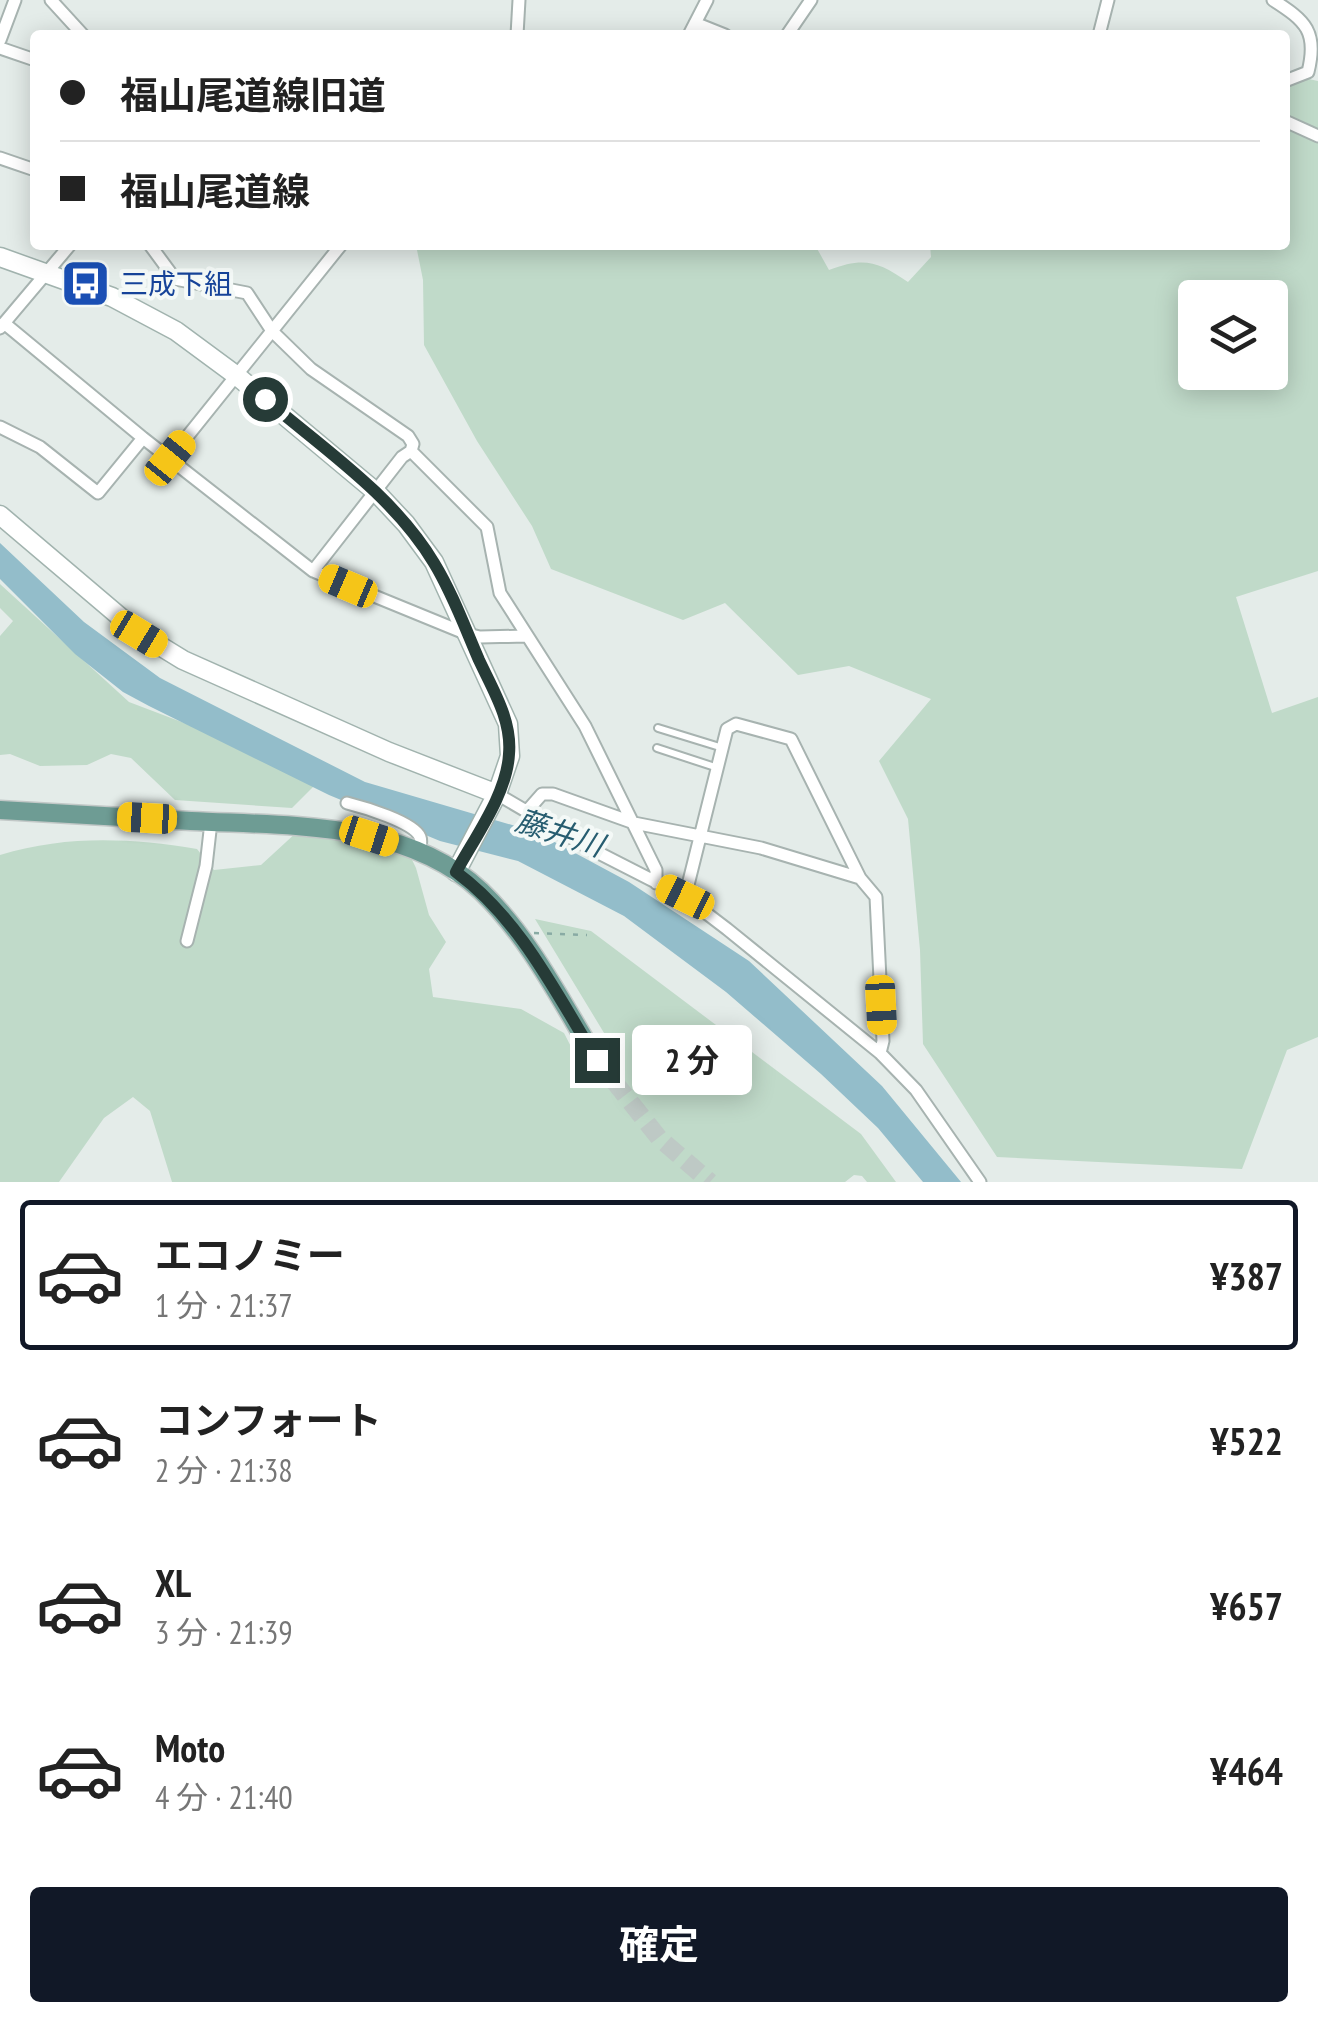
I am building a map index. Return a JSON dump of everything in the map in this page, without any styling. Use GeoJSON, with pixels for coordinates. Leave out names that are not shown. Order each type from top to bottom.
{"type":"FeatureCollection","features":[{"type":"Feature","properties":{"kind":"main road"},"geometry":{"type":"LineString","coordinates":[[0,810],[307,827],[369,836],[460,864],[522,940],[597,1060]]}},
{"type":"Feature","properties":{"kind":"street"},"geometry":{"type":"LineString","coordinates":[[15,0],[0,44],[30,58]]}},
{"type":"Feature","properties":{"kind":"street"},"geometry":{"type":"LineString","coordinates":[[51,0],[78,30]]}},
{"type":"Feature","properties":{"kind":"street"},"geometry":{"type":"LineString","coordinates":[[518,30],[519,0]]}},
{"type":"Feature","properties":{"kind":"street"},"geometry":{"type":"LineString","coordinates":[[692,29],[707,0]]}},
{"type":"Feature","properties":{"kind":"street"},"geometry":{"type":"LineString","coordinates":[[790,30],[811,0]]}},
{"type":"Feature","properties":{"kind":"street"},"geometry":{"type":"LineString","coordinates":[[1100,30],[1108,0]]}},
{"type":"Feature","properties":{"kind":"street"},"geometry":{"type":"LineString","coordinates":[[1274,0],[1296,15],[1311,32],[1315,49],[1308,72],[1290,79]]}},
{"type":"Feature","properties":{"kind":"street"},"geometry":{"type":"LineString","coordinates":[[1290,122],[1318,136]]}},
{"type":"Feature","properties":{"kind":"street"},"geometry":{"type":"LineString","coordinates":[[0,158],[30,168]]}},
{"type":"Feature","properties":{"kind":"street"},"geometry":{"type":"LineString","coordinates":[[65,250],[2,326],[313,572],[468,634],[526,636]]}},
{"type":"Feature","properties":{"kind":"street"},"geometry":{"type":"LineString","coordinates":[[154,250],[175,279],[247,293],[272,331],[312,369],[408,436],[412,451]]}},
{"type":"Feature","properties":{"kind":"street"},"geometry":{"type":"LineString","coordinates":[[170,458],[337,250]]}},
{"type":"Feature","properties":{"kind":"street"},"geometry":{"type":"LineString","coordinates":[[0,257],[112,297],[176,330],[376,492],[406,524],[434,562],[508,724],[510,756],[494,801],[460,864]]}},
{"type":"Feature","properties":{"kind":"street"},"geometry":{"type":"LineString","coordinates":[[0,428],[40,446],[98,494],[143,438]]}},
{"type":"Feature","properties":{"kind":"street"},"geometry":{"type":"LineString","coordinates":[[313,572],[402,456],[412,451]]}},
{"type":"Feature","properties":{"kind":"street"},"geometry":{"type":"LineString","coordinates":[[412,451],[487,527],[500,593],[585,726],[656,870],[656,883]]}},
{"type":"Feature","properties":{"kind":"street"},"geometry":{"type":"LineString","coordinates":[[0,515],[139,634],[183,660],[494,801],[528,811],[591,850],[685,897],[880,1053],[916,1090],[980,1182]]}},
{"type":"Feature","properties":{"kind":"street"},"geometry":{"type":"LineString","coordinates":[[685,897],[727,730],[736,724],[791,739],[860,878],[876,897],[883,1040],[880,1053]]}},
{"type":"Feature","properties":{"kind":"street"},"geometry":{"type":"LineString","coordinates":[[528,811],[542,794],[554,794],[634,824],[760,848],[860,878]]}},
{"type":"Feature","properties":{"kind":"street"},"geometry":{"type":"LineString","coordinates":[[347,803],[370,808],[416,831],[421,840],[419,853]]}},
{"type":"Feature","properties":{"kind":"street"},"geometry":{"type":"LineString","coordinates":[[187,941],[206,866],[211,822]]}},
{"type":"Feature","properties":{"kind":"lane"},"geometry":{"type":"LineString","coordinates":[[658,728],[723,748]]}},
{"type":"Feature","properties":{"kind":"lane"},"geometry":{"type":"LineString","coordinates":[[657,748],[718,768]]}},
{"type":"Feature","properties":{"kind":"path"},"geometry":{"type":"LineString","coordinates":[[522,940],[536,932],[586,935]]}},
{"type":"Feature","properties":{"kind":"green space"},"geometry":{"type":"Polygon","coordinates":[[[1290,75],[1318,81],[1318,571],[1236,597],[1272,713],[1318,697],[1318,1037],[1287,1050],[1242,1169],[997,1157],[923,1044],[920,950],[908,819],[879,761],[931,699],[849,666],[798,675],[725,603],[683,620],[551,569],[532,526],[477,441],[424,345],[423,280],[417,250],[818,250],[829,270],[852,263],[870,263],[908,282],[931,257],[930,250],[1290,250],[1290,75]]]}},
{"type":"Feature","properties":{"kind":"green space"},"geometry":{"type":"Polygon","coordinates":[[[0,584],[129,702],[324,776],[292,808],[175,800],[131,758],[111,754],[87,765],[40,766],[10,754],[0,755],[0,636],[13,621],[0,608],[0,584]]]}},
{"type":"Feature","properties":{"kind":"green space"},"geometry":{"type":"Polygon","coordinates":[[[298,831],[402,839],[416,868],[429,915],[446,942],[429,969],[433,997],[521,1009],[564,1033],[584,1072],[618,1056],[535,919],[591,931],[861,1134],[896,1182],[867,1182],[854,1175],[845,1182],[172,1182],[150,1111],[133,1097],[104,1118],[59,1182],[0,1182],[0,855],[74,841],[147,842],[197,849],[214,870],[261,865],[298,831]]]}},
{"type":"Feature","properties":{"kind":"water"},"geometry":{"type":"Polygon","coordinates":[[[0,543],[84,622],[160,678],[365,782],[536,832],[629,882],[749,961],[882,1086],[961,1182],[923,1182],[878,1128],[821,1074],[726,992],[624,916],[518,861],[440,841],[329,795],[123,692],[75,654],[0,579],[0,543]]]}},
{"type":"Feature","properties":{"kind":"tunnel"},"geometry":{"type":"LineString","coordinates":[[597,1060],[659,1138],[710,1182]]}},
{"type":"Feature","properties":{"kind":"place","name":"三成下組"},"geometry":{"type":"Point","coordinates":[85,283]}},
{"type":"Feature","properties":{"kind":"route"},"geometry":{"type":"LineString","coordinates":[[265,399],[376,492],[434,562],[508,724],[510,756],[497,794],[456,872],[478,888],[522,940],[597,1060]]}},
{"type":"Feature","properties":{"kind":"water label","name":"藤井川"},"geometry":{"type":"Point","coordinates":[560,832]}}]}
